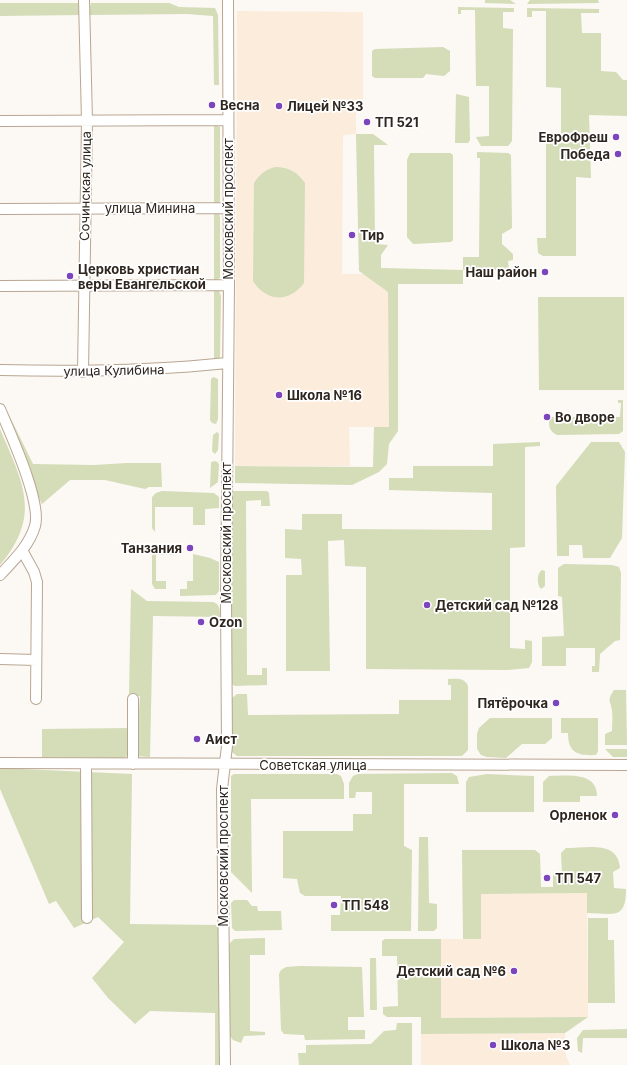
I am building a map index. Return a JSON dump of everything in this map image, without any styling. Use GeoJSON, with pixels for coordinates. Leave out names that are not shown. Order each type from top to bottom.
{"type":"FeatureCollection","features":[{"type":"Feature","properties":{"kind":"street","name":"Сочинская улица"},"geometry":{"type":"LineString","coordinates":[[83,372],[84,208],[87,122],[84,0]]}},
{"type":"Feature","properties":{"kind":"street","name":"Московский проспект"},"geometry":{"type":"LineString","coordinates":[[225,1065],[222,796],[227,746],[228,0]]}},
{"type":"Feature","properties":{"kind":"street"},"geometry":{"type":"LineString","coordinates":[[0,121],[87,122],[228,120]]}},
{"type":"Feature","properties":{"kind":"street","name":"улица Минина"},"geometry":{"type":"LineString","coordinates":[[0,209],[228,208]]}},
{"type":"Feature","properties":{"kind":"street"},"geometry":{"type":"LineString","coordinates":[[0,286],[228,285]]}},
{"type":"Feature","properties":{"kind":"street","name":"улица Кулибина"},"geometry":{"type":"LineString","coordinates":[[0,370],[83,372],[164,369],[227,363]]}},
{"type":"Feature","properties":{"kind":"street"},"geometry":{"type":"LineString","coordinates":[[0,409],[30,485],[35,513],[35,525],[23,552],[0,575]]}},
{"type":"Feature","properties":{"kind":"street"},"geometry":{"type":"LineString","coordinates":[[23,552],[34,572],[37,582],[36,699]]}},
{"type":"Feature","properties":{"kind":"street"},"geometry":{"type":"LineString","coordinates":[[0,659],[36,660]]}},
{"type":"Feature","properties":{"kind":"street"},"geometry":{"type":"LineString","coordinates":[[133,698],[133,764]]}},
{"type":"Feature","properties":{"kind":"street","name":"Советская улица"},"geometry":{"type":"LineString","coordinates":[[0,763],[224,765],[627,765]]}},
{"type":"Feature","properties":{"kind":"street"},"geometry":{"type":"LineString","coordinates":[[86,764],[87,918]]}},
{"type":"Feature","properties":{"kind":"shaded area"},"geometry":{"type":"Polygon","coordinates":[[[237,11],[363,12],[363,99],[356,100],[356,134],[343,135],[342,274],[365,274],[388,292],[389,427],[349,427],[350,466],[235,466],[237,11]]]}},
{"type":"Feature","properties":{"kind":"shaded area","name":"Детский сад №6"},"geometry":{"type":"Polygon","coordinates":[[[587,893],[588,1017],[441,1018],[441,939],[481,939],[481,894],[587,893]]]}},
{"type":"Feature","properties":{"kind":"shaded area","name":"Школа №3"},"geometry":{"type":"Polygon","coordinates":[[[565,1033],[566,1056],[570,1065],[421,1065],[421,1034],[565,1033]]]}},
{"type":"Feature","properties":{"kind":"green space"},"geometry":{"type":"Polygon","coordinates":[[[485,0],[510,0],[516,4],[485,3],[485,0]]]}},
{"type":"Feature","properties":{"kind":"green space"},"geometry":{"type":"Polygon","coordinates":[[[530,0],[598,0],[599,3],[527,4],[530,0]]]}},
{"type":"Feature","properties":{"kind":"green space"},"geometry":{"type":"Polygon","coordinates":[[[0,3],[78,3],[80,4],[82,15],[0,16],[0,3]]]}},
{"type":"Feature","properties":{"kind":"green space"},"geometry":{"type":"Polygon","coordinates":[[[91,3],[169,3],[179,7],[215,8],[218,15],[219,85],[214,85],[213,16],[187,14],[88,15],[91,3]]]}},
{"type":"Feature","properties":{"kind":"green space"},"geometry":{"type":"Polygon","coordinates":[[[458,7],[514,8],[514,12],[503,12],[503,28],[513,29],[512,141],[508,146],[481,146],[476,137],[489,136],[489,86],[476,86],[475,10],[461,10],[461,14],[458,14],[458,7]]]}},
{"type":"Feature","properties":{"kind":"green space"},"geometry":{"type":"Polygon","coordinates":[[[527,8],[599,9],[599,13],[581,13],[582,33],[601,33],[601,71],[616,72],[623,80],[627,80],[627,116],[589,115],[591,178],[576,177],[576,256],[543,256],[538,253],[537,238],[546,238],[546,139],[561,138],[561,88],[546,87],[546,11],[532,11],[532,17],[527,17],[527,8]]]}},
{"type":"Feature","properties":{"kind":"green space"},"geometry":{"type":"Polygon","coordinates":[[[443,47],[450,51],[450,71],[444,76],[426,74],[423,78],[375,78],[372,76],[372,51],[375,49],[443,47]]]}},
{"type":"Feature","properties":{"kind":"green space"},"geometry":{"type":"Polygon","coordinates":[[[456,94],[469,97],[470,140],[468,143],[455,143],[456,94]]]}},
{"type":"Feature","properties":{"kind":"green space"},"geometry":{"type":"Polygon","coordinates":[[[214,125],[220,127],[220,201],[219,204],[214,205],[214,125]]]}},
{"type":"Feature","properties":{"kind":"green space"},"geometry":{"type":"Polygon","coordinates":[[[356,134],[373,134],[388,145],[374,145],[375,244],[388,245],[381,255],[381,268],[463,270],[463,284],[398,284],[398,431],[389,444],[387,464],[379,472],[352,485],[235,483],[235,466],[373,467],[374,427],[389,427],[388,292],[359,271],[356,134]]]}},
{"type":"Feature","properties":{"kind":"green space"},"geometry":{"type":"Polygon","coordinates":[[[477,152],[508,153],[511,155],[512,228],[502,234],[502,244],[513,254],[513,260],[508,261],[509,270],[463,270],[463,257],[479,257],[480,158],[477,158],[477,152]]]}},
{"type":"Feature","properties":{"kind":"green space"},"geometry":{"type":"Polygon","coordinates":[[[410,153],[450,153],[453,155],[453,240],[451,242],[413,244],[407,237],[407,160],[410,153]]]}},
{"type":"Feature","properties":{"kind":"green space"},"geometry":{"type":"Polygon","coordinates":[[[275,167],[292,171],[305,183],[304,283],[298,290],[285,297],[271,296],[264,293],[253,281],[254,183],[263,173],[275,167]]]}},
{"type":"Feature","properties":{"kind":"green space"},"geometry":{"type":"Polygon","coordinates":[[[214,211],[219,212],[220,218],[220,278],[214,281],[214,211]]]}},
{"type":"Feature","properties":{"kind":"green space"},"geometry":{"type":"Polygon","coordinates":[[[214,290],[219,291],[221,296],[220,357],[218,361],[214,361],[214,290]]]}},
{"type":"Feature","properties":{"kind":"green space"},"geometry":{"type":"Polygon","coordinates":[[[538,297],[624,297],[624,390],[539,390],[538,297]]]}},
{"type":"Feature","properties":{"kind":"green space"},"geometry":{"type":"Polygon","coordinates":[[[213,377],[218,379],[218,419],[216,424],[212,423],[210,420],[211,379],[213,377]]]}},
{"type":"Feature","properties":{"kind":"green space"},"geometry":{"type":"Polygon","coordinates":[[[618,400],[623,400],[623,431],[619,434],[557,435],[552,432],[550,428],[550,417],[620,417],[621,403],[618,403],[618,400]]]}},
{"type":"Feature","properties":{"kind":"green space"},"geometry":{"type":"Polygon","coordinates":[[[9,415],[33,464],[94,465],[161,463],[162,487],[149,487],[145,489],[105,480],[70,480],[42,504],[7,416],[9,415]]]}},
{"type":"Feature","properties":{"kind":"green space"},"geometry":{"type":"Polygon","coordinates":[[[0,429],[16,466],[21,483],[25,514],[21,530],[13,547],[0,565],[0,429]]]}},
{"type":"Feature","properties":{"kind":"green space"},"geometry":{"type":"Polygon","coordinates":[[[217,432],[219,434],[218,450],[215,454],[212,451],[213,435],[217,432]]]}},
{"type":"Feature","properties":{"kind":"green space"},"geometry":{"type":"Polygon","coordinates":[[[540,442],[540,446],[525,447],[525,547],[510,548],[510,648],[525,649],[525,640],[532,641],[532,662],[529,668],[507,670],[366,669],[366,567],[345,566],[344,540],[328,541],[330,671],[286,671],[286,575],[302,575],[301,559],[285,558],[285,529],[302,530],[302,514],[342,514],[342,529],[492,530],[492,493],[389,490],[389,478],[413,478],[413,466],[493,466],[493,444],[540,442]]]}},
{"type":"Feature","properties":{"kind":"green space"},"geometry":{"type":"Polygon","coordinates":[[[591,442],[619,442],[625,452],[622,538],[610,558],[583,558],[582,545],[569,545],[569,556],[557,556],[556,486],[591,442]]]}},
{"type":"Feature","properties":{"kind":"green space"},"geometry":{"type":"Polygon","coordinates":[[[216,461],[219,464],[218,482],[210,488],[211,462],[216,461]]]}},
{"type":"Feature","properties":{"kind":"green space"},"geometry":{"type":"Polygon","coordinates":[[[162,491],[214,493],[219,497],[219,508],[205,509],[205,525],[193,525],[193,507],[155,507],[155,532],[152,528],[152,497],[156,493],[162,491]]]}},
{"type":"Feature","properties":{"kind":"green space"},"geometry":{"type":"Polygon","coordinates":[[[234,491],[267,491],[269,493],[270,506],[261,506],[261,500],[246,501],[247,675],[262,675],[262,668],[267,668],[267,685],[235,686],[230,683],[228,494],[234,491]]]}},
{"type":"Feature","properties":{"kind":"green space"},"geometry":{"type":"Polygon","coordinates":[[[154,552],[177,552],[177,555],[156,555],[156,581],[166,581],[166,589],[155,589],[152,584],[152,555],[154,552]]]}},
{"type":"Feature","properties":{"kind":"green space"},"geometry":{"type":"Polygon","coordinates":[[[193,554],[219,562],[219,591],[216,595],[180,596],[180,589],[187,589],[187,581],[193,581],[193,554]]]}},
{"type":"Feature","properties":{"kind":"green space"},"geometry":{"type":"Polygon","coordinates":[[[564,564],[612,565],[619,567],[621,573],[620,640],[615,641],[600,654],[599,672],[592,672],[592,666],[595,666],[595,648],[566,648],[566,666],[542,666],[542,637],[564,636],[562,597],[558,596],[558,568],[564,564]]]}},
{"type":"Feature","properties":{"kind":"green space"},"geometry":{"type":"Polygon","coordinates":[[[542,570],[545,571],[545,586],[541,589],[538,580],[539,574],[542,570]]]}},
{"type":"Feature","properties":{"kind":"green space"},"geometry":{"type":"Polygon","coordinates":[[[131,589],[147,601],[213,602],[218,606],[220,612],[220,617],[153,616],[150,757],[136,756],[140,696],[129,696],[131,589]]]}},
{"type":"Feature","properties":{"kind":"green space"},"geometry":{"type":"Polygon","coordinates":[[[448,679],[462,680],[468,686],[468,750],[462,756],[237,756],[232,752],[232,698],[237,694],[247,694],[248,715],[399,714],[399,700],[451,700],[451,685],[448,685],[448,679]]]}},
{"type":"Feature","properties":{"kind":"green space"},"geometry":{"type":"Polygon","coordinates":[[[614,690],[626,690],[627,745],[605,745],[605,734],[612,731],[610,699],[614,690]]]}},
{"type":"Feature","properties":{"kind":"green space"},"geometry":{"type":"Polygon","coordinates":[[[490,718],[552,718],[552,738],[545,744],[522,744],[506,758],[487,757],[481,755],[477,749],[477,734],[479,728],[490,718]]]}},
{"type":"Feature","properties":{"kind":"green space"},"geometry":{"type":"Polygon","coordinates":[[[561,718],[598,718],[598,751],[596,755],[579,754],[572,749],[568,740],[568,733],[561,733],[561,718]]]}},
{"type":"Feature","properties":{"kind":"green space"},"geometry":{"type":"Polygon","coordinates":[[[130,728],[127,756],[124,758],[42,757],[42,729],[130,728]]]}},
{"type":"Feature","properties":{"kind":"green space"},"geometry":{"type":"Polygon","coordinates":[[[605,749],[627,749],[627,757],[613,757],[605,749]]]}},
{"type":"Feature","properties":{"kind":"green space"},"geometry":{"type":"Polygon","coordinates":[[[0,768],[132,774],[130,924],[219,925],[219,1065],[215,1065],[215,1013],[150,1011],[135,1024],[108,998],[92,978],[124,942],[98,917],[74,928],[56,901],[49,904],[0,789],[0,768]]]}},
{"type":"Feature","properties":{"kind":"green space"},"geometry":{"type":"Polygon","coordinates":[[[452,773],[457,776],[459,784],[404,784],[404,846],[412,850],[411,931],[331,931],[331,915],[340,915],[341,896],[305,896],[300,893],[297,879],[283,878],[283,831],[353,831],[353,814],[372,814],[372,792],[356,792],[355,798],[349,798],[349,783],[353,776],[358,774],[452,773]]]}},
{"type":"Feature","properties":{"kind":"green space"},"geometry":{"type":"Polygon","coordinates":[[[234,774],[337,774],[341,776],[344,784],[344,799],[251,799],[252,893],[231,872],[231,776],[234,774]]]}},
{"type":"Feature","properties":{"kind":"green space"},"geometry":{"type":"Polygon","coordinates":[[[487,774],[534,776],[534,812],[466,812],[466,782],[469,777],[487,774]]]}},
{"type":"Feature","properties":{"kind":"green space"},"geometry":{"type":"Polygon","coordinates":[[[549,776],[572,776],[586,779],[592,782],[596,788],[597,796],[580,796],[580,802],[543,802],[543,782],[549,776]]]}},
{"type":"Feature","properties":{"kind":"green space"},"geometry":{"type":"Polygon","coordinates":[[[419,837],[428,837],[429,903],[437,904],[437,928],[434,931],[418,931],[419,837]]]}},
{"type":"Feature","properties":{"kind":"green space"},"geometry":{"type":"Polygon","coordinates":[[[592,847],[608,849],[614,853],[618,859],[620,868],[613,872],[614,888],[626,889],[624,906],[621,911],[611,914],[587,913],[587,893],[481,894],[481,939],[463,939],[462,850],[535,850],[540,854],[541,887],[553,887],[553,875],[562,875],[561,853],[566,848],[592,847]]]}},
{"type":"Feature","properties":{"kind":"green space"},"geometry":{"type":"Polygon","coordinates":[[[234,900],[247,900],[252,906],[257,906],[258,911],[281,911],[282,930],[235,931],[232,928],[231,903],[234,900]]]}},
{"type":"Feature","properties":{"kind":"green space"},"geometry":{"type":"Polygon","coordinates":[[[588,918],[608,918],[608,940],[614,940],[615,1003],[588,1003],[588,918]]]}},
{"type":"Feature","properties":{"kind":"green space"},"geometry":{"type":"Polygon","coordinates":[[[265,938],[265,955],[250,955],[250,1031],[265,1032],[265,1035],[244,1036],[241,1043],[233,1040],[230,1036],[229,944],[234,939],[265,938]]]}},
{"type":"Feature","properties":{"kind":"green space"},"geometry":{"type":"Polygon","coordinates":[[[385,939],[441,939],[441,1018],[588,1017],[565,1033],[421,1034],[421,1017],[387,1017],[383,1014],[383,1007],[398,1006],[397,956],[382,956],[382,941],[385,939]]]}},
{"type":"Feature","properties":{"kind":"green space"},"geometry":{"type":"Polygon","coordinates":[[[370,958],[376,958],[377,1010],[370,1010],[370,958]]]}},
{"type":"Feature","properties":{"kind":"green space"},"geometry":{"type":"Polygon","coordinates":[[[286,967],[362,967],[364,1017],[348,1017],[348,1030],[365,1030],[365,1039],[305,1040],[304,1035],[284,1034],[281,1030],[279,974],[281,970],[286,967]]]}},
{"type":"Feature","properties":{"kind":"green space"},"geometry":{"type":"Polygon","coordinates":[[[397,1023],[412,1023],[412,1065],[299,1065],[298,1053],[306,1053],[306,1045],[371,1044],[384,1031],[396,1030],[397,1023]]]}},
{"type":"Feature","properties":{"kind":"green space"},"geometry":{"type":"Polygon","coordinates":[[[627,1029],[627,1038],[583,1038],[582,1053],[578,1051],[577,1038],[583,1030],[627,1029]]]}},
{"type":"Feature","properties":{"kind":"place","name":"Весна"},"geometry":{"type":"Point","coordinates":[212,105]}},
{"type":"Feature","properties":{"kind":"place","name":"Лицей №33"},"geometry":{"type":"Point","coordinates":[279,106]}},
{"type":"Feature","properties":{"kind":"place","name":"ТП 521"},"geometry":{"type":"Point","coordinates":[367,122]}},
{"type":"Feature","properties":{"kind":"place","name":"ЕвроФреш"},"geometry":{"type":"Point","coordinates":[616,137]}},
{"type":"Feature","properties":{"kind":"place","name":"Победа"},"geometry":{"type":"Point","coordinates":[618,154]}},
{"type":"Feature","properties":{"kind":"place","name":"Тир"},"geometry":{"type":"Point","coordinates":[352,235]}},
{"type":"Feature","properties":{"kind":"place","name":"Наш район"},"geometry":{"type":"Point","coordinates":[545,272]}},
{"type":"Feature","properties":{"kind":"place","name":"Церковь христиан веры Евангельской"},"geometry":{"type":"Point","coordinates":[70,276]}},
{"type":"Feature","properties":{"kind":"place","name":"Школа №16"},"geometry":{"type":"Point","coordinates":[279,395]}},
{"type":"Feature","properties":{"kind":"place","name":"Во дворе"},"geometry":{"type":"Point","coordinates":[547,417]}},
{"type":"Feature","properties":{"kind":"place","name":"Танзания"},"geometry":{"type":"Point","coordinates":[190,548]}},
{"type":"Feature","properties":{"kind":"place","name":"Детский сад №128"},"geometry":{"type":"Point","coordinates":[427,605]}},
{"type":"Feature","properties":{"kind":"place","name":"Ozon"},"geometry":{"type":"Point","coordinates":[201,622]}},
{"type":"Feature","properties":{"kind":"place","name":"Пятёрочка"},"geometry":{"type":"Point","coordinates":[556,703]}},
{"type":"Feature","properties":{"kind":"place","name":"Аист"},"geometry":{"type":"Point","coordinates":[197,739]}},
{"type":"Feature","properties":{"kind":"place","name":"Орленок"},"geometry":{"type":"Point","coordinates":[615,815]}},
{"type":"Feature","properties":{"kind":"place","name":"ТП 547"},"geometry":{"type":"Point","coordinates":[547,878]}},
{"type":"Feature","properties":{"kind":"place","name":"ТП 548"},"geometry":{"type":"Point","coordinates":[334,905]}},
{"type":"Feature","properties":{"kind":"place","name":"Детский сад №6"},"geometry":{"type":"Point","coordinates":[514,971]}},
{"type":"Feature","properties":{"kind":"place","name":"Школа №3"},"geometry":{"type":"Point","coordinates":[493,1045]}}]}
